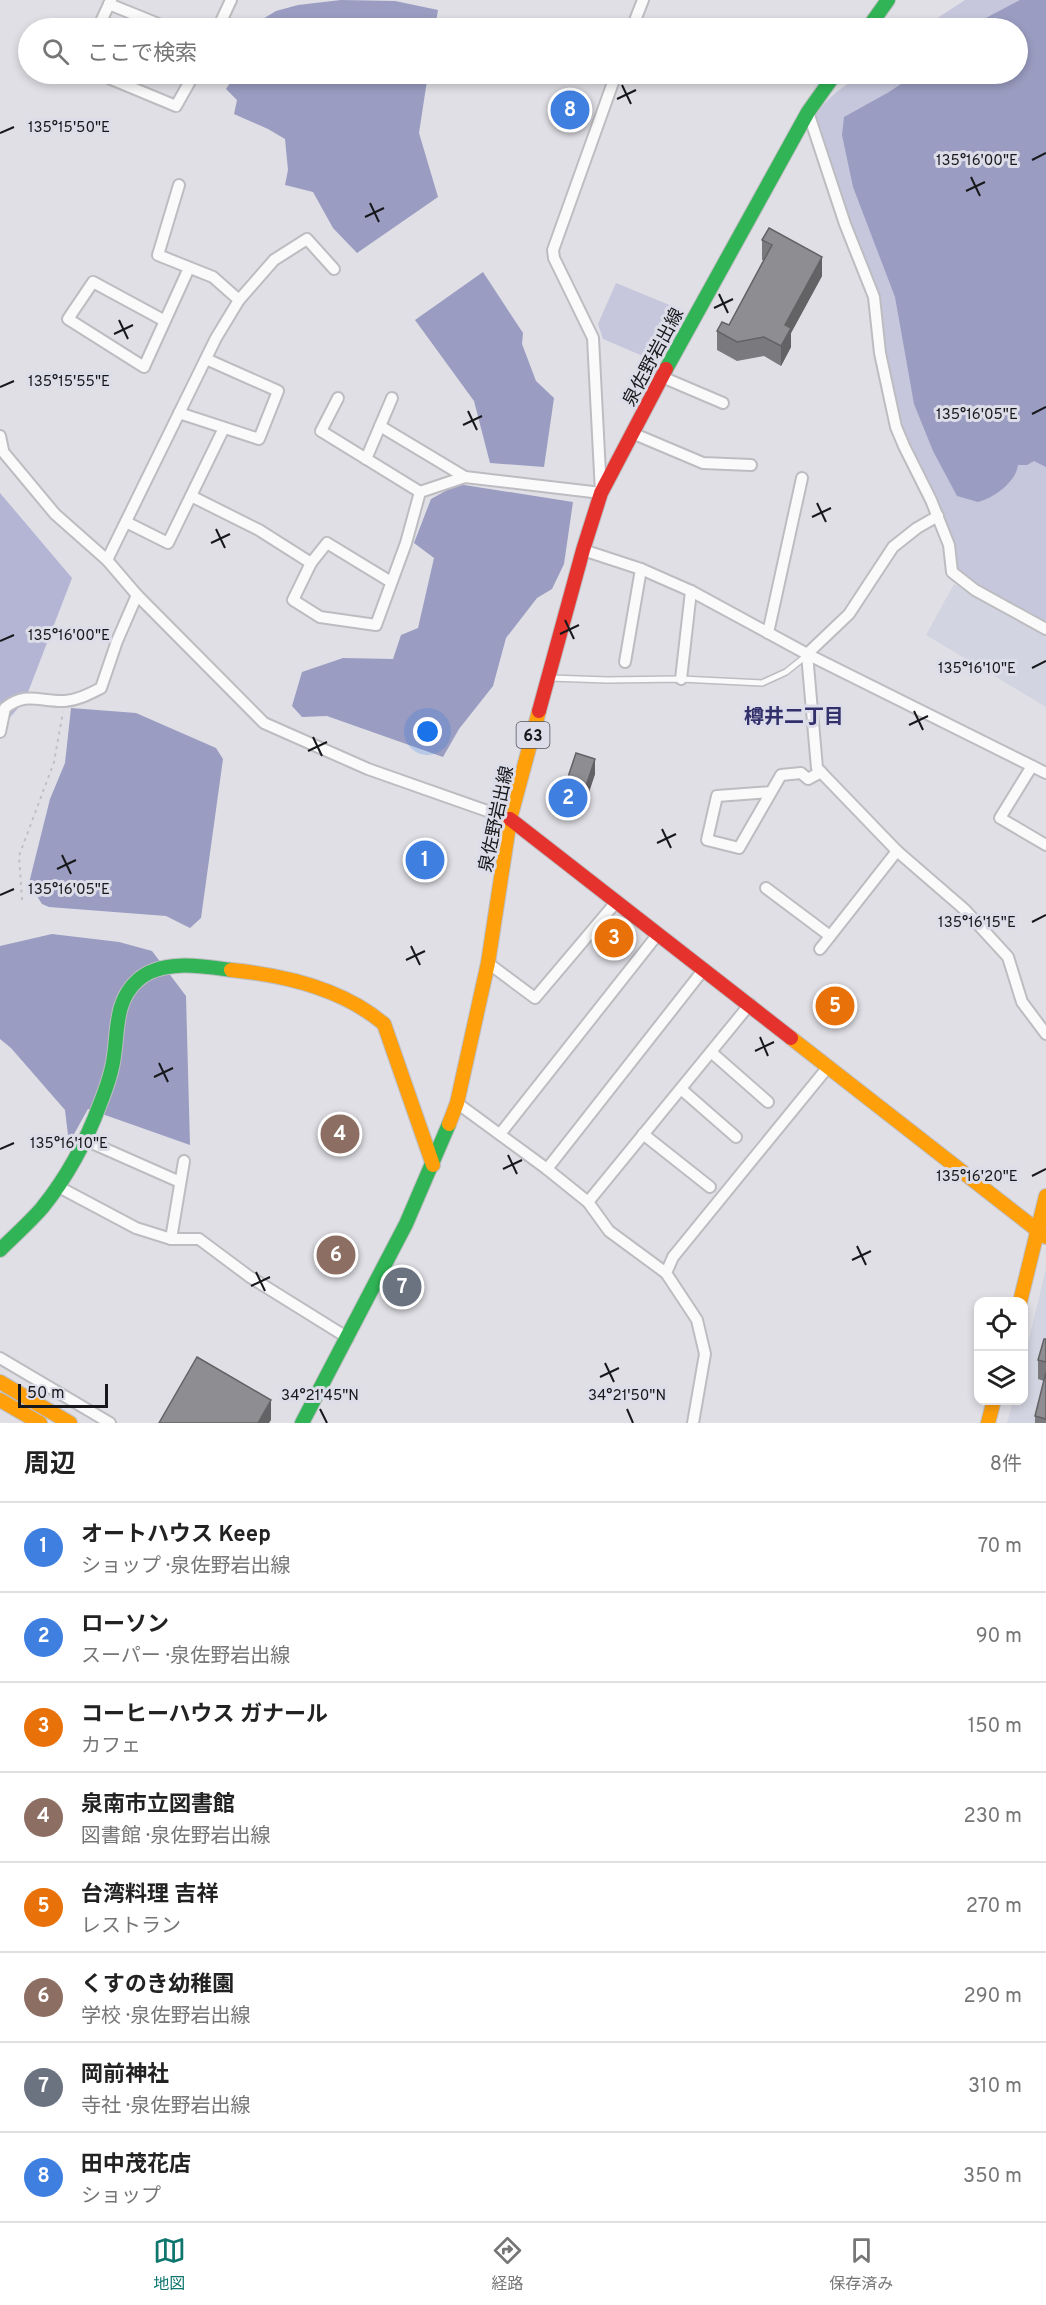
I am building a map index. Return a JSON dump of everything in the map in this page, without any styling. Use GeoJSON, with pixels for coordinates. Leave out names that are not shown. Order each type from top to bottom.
{"type":"FeatureCollection","features":[{"type":"Feature","properties":{"kind":"main road"},"geometry":{"type":"LineString","coordinates":[[875,18],[888,0]]}},
{"type":"Feature","properties":{"kind":"main road","name":"泉佐野岩出線"},"geometry":{"type":"LineString","coordinates":[[302,1423],[348,1338],[433,1165],[457,1103],[488,963],[510,819],[583,550],[601,493],[808,112],[828,84]]}},
{"type":"Feature","properties":{"kind":"main road"},"geometry":{"type":"LineString","coordinates":[[510,819],[750,1004],[1042,1235]]}},
{"type":"Feature","properties":{"kind":"main road"},"geometry":{"type":"LineString","coordinates":[[0,1250],[42,1208],[85,1140],[95,1122],[113,1063],[119,1007],[129,989],[140,976],[157,969],[186,967],[248,971],[321,989],[357,1004],[384,1024],[433,1165]]}},
{"type":"Feature","properties":{"kind":"main road"},"geometry":{"type":"LineString","coordinates":[[1022,1297],[1042,1235],[1046,1196]]}},
{"type":"Feature","properties":{"kind":"main road"},"geometry":{"type":"LineString","coordinates":[[1,1378],[70,1423]]}},
{"type":"Feature","properties":{"kind":"main road"},"geometry":{"type":"LineString","coordinates":[[0,1400],[40,1423]]}},
{"type":"Feature","properties":{"kind":"main road"},"geometry":{"type":"LineString","coordinates":[[988,1423],[993,1405]]}},
{"type":"Feature","properties":{"kind":"street"},"geometry":{"type":"LineString","coordinates":[[223,18],[231,0]]}},
{"type":"Feature","properties":{"kind":"street"},"geometry":{"type":"LineString","coordinates":[[636,18],[643,0]]}},
{"type":"Feature","properties":{"kind":"street"},"geometry":{"type":"LineString","coordinates":[[103,18],[110,2],[146,18]]}},
{"type":"Feature","properties":{"kind":"street"},"geometry":{"type":"LineString","coordinates":[[123,84],[176,106],[189,84]]}},
{"type":"Feature","properties":{"kind":"street"},"geometry":{"type":"LineString","coordinates":[[380,426],[465,477],[601,493],[592,338],[554,258],[553,250],[612,84]]}},
{"type":"Feature","properties":{"kind":"street"},"geometry":{"type":"LineString","coordinates":[[808,112],[838,205],[874,297],[880,353],[896,427],[938,516],[949,545],[952,572],[975,590],[1046,629]]}},
{"type":"Feature","properties":{"kind":"street"},"geometry":{"type":"LineString","coordinates":[[179,185],[158,255],[213,277],[239,300]]}},
{"type":"Feature","properties":{"kind":"street"},"geometry":{"type":"LineString","coordinates":[[106,560],[206,359],[239,300],[274,260],[307,239],[334,269]]}},
{"type":"Feature","properties":{"kind":"street"},"geometry":{"type":"LineString","coordinates":[[165,321],[93,282],[68,320],[144,367],[165,321],[189,268]]}},
{"type":"Feature","properties":{"kind":"street"},"geometry":{"type":"LineString","coordinates":[[179,413],[259,439],[278,391],[206,359]]}},
{"type":"Feature","properties":{"kind":"street"},"geometry":{"type":"LineString","coordinates":[[662,377],[723,403]]}},
{"type":"Feature","properties":{"kind":"street"},"geometry":{"type":"LineString","coordinates":[[338,398],[321,431],[366,459],[420,492],[465,477]]}},
{"type":"Feature","properties":{"kind":"street"},"geometry":{"type":"LineString","coordinates":[[366,459],[392,398]]}},
{"type":"Feature","properties":{"kind":"street"},"geometry":{"type":"LineString","coordinates":[[126,522],[168,543],[224,428]]}},
{"type":"Feature","properties":{"kind":"street"},"geometry":{"type":"LineString","coordinates":[[632,433],[703,463],[751,465]]}},
{"type":"Feature","properties":{"kind":"street"},"geometry":{"type":"LineString","coordinates":[[0,436],[1,449],[55,514],[106,560],[137,595],[264,723],[368,769],[510,819]]}},
{"type":"Feature","properties":{"kind":"street"},"geometry":{"type":"LineString","coordinates":[[768,633],[802,478]]}},
{"type":"Feature","properties":{"kind":"street"},"geometry":{"type":"LineString","coordinates":[[391,582],[327,543],[311,563],[293,600],[320,617],[376,625],[406,543],[420,492]]}},
{"type":"Feature","properties":{"kind":"street"},"geometry":{"type":"LineString","coordinates":[[191,496],[259,530],[311,563]]}},
{"type":"Feature","properties":{"kind":"street"},"geometry":{"type":"LineString","coordinates":[[807,654],[849,614],[893,547],[917,528],[938,516]]}},
{"type":"Feature","properties":{"kind":"street"},"geometry":{"type":"LineString","coordinates":[[583,550],[641,569],[691,591],[807,654],[1046,773]]}},
{"type":"Feature","properties":{"kind":"street"},"geometry":{"type":"LineString","coordinates":[[625,662],[641,569]]}},
{"type":"Feature","properties":{"kind":"street"},"geometry":{"type":"LineString","coordinates":[[681,679],[691,591]]}},
{"type":"Feature","properties":{"kind":"street"},"geometry":{"type":"LineString","coordinates":[[0,732],[5,708],[13,701],[23,697],[65,701],[85,697],[101,688],[117,641],[137,595]]}},
{"type":"Feature","properties":{"kind":"street"},"geometry":{"type":"LineString","coordinates":[[807,654],[818,768],[897,850],[964,909],[1008,957],[1022,1002],[1046,1034]]}},
{"type":"Feature","properties":{"kind":"street"},"geometry":{"type":"LineString","coordinates":[[1032,766],[1000,818],[1046,845]]}},
{"type":"Feature","properties":{"kind":"street"},"geometry":{"type":"LineString","coordinates":[[771,792],[717,796],[707,840],[739,848],[781,775],[801,773],[808,779],[821,772]]}},
{"type":"Feature","properties":{"kind":"street"},"geometry":{"type":"LineString","coordinates":[[820,949],[897,850]]}},
{"type":"Feature","properties":{"kind":"street"},"geometry":{"type":"LineString","coordinates":[[766,888],[830,936]]}},
{"type":"Feature","properties":{"kind":"street"},"geometry":{"type":"LineString","coordinates":[[488,963],[535,998],[617,901]]}},
{"type":"Feature","properties":{"kind":"street"},"geometry":{"type":"LineString","coordinates":[[500,1134],[658,934]]}},
{"type":"Feature","properties":{"kind":"street"},"geometry":{"type":"LineString","coordinates":[[547,1168],[704,969]]}},
{"type":"Feature","properties":{"kind":"street"},"geometry":{"type":"LineString","coordinates":[[588,1202],[750,1004]]}},
{"type":"Feature","properties":{"kind":"street"},"geometry":{"type":"LineString","coordinates":[[711,1052],[768,1102]]}},
{"type":"Feature","properties":{"kind":"street"},"geometry":{"type":"LineString","coordinates":[[666,1273],[673,1257],[828,1068]]}},
{"type":"Feature","properties":{"kind":"street"},"geometry":{"type":"LineString","coordinates":[[681,1089],[736,1137]]}},
{"type":"Feature","properties":{"kind":"street"},"geometry":{"type":"LineString","coordinates":[[457,1103],[547,1168],[588,1202],[609,1231],[666,1273],[697,1320],[705,1354],[693,1423]]}},
{"type":"Feature","properties":{"kind":"street"},"geometry":{"type":"LineString","coordinates":[[643,1134],[710,1187]]}},
{"type":"Feature","properties":{"kind":"street"},"geometry":{"type":"LineString","coordinates":[[85,1140],[180,1182]]}},
{"type":"Feature","properties":{"kind":"street"},"geometry":{"type":"LineString","coordinates":[[171,1239],[184,1161]]}},
{"type":"Feature","properties":{"kind":"street"},"geometry":{"type":"LineString","coordinates":[[57,1186],[136,1228],[171,1239],[199,1239],[250,1277],[348,1338]]}},
{"type":"Feature","properties":{"kind":"street"},"geometry":{"type":"LineString","coordinates":[[1,1378],[5,1361],[110,1423]]}},
{"type":"Feature","properties":{"kind":"lane"},"geometry":{"type":"LineString","coordinates":[[549,678],[681,679],[762,683],[786,672],[807,654]]}},
{"type":"Feature","properties":{"kind":"path"},"geometry":{"type":"LineString","coordinates":[[22,900],[19,856],[54,762],[65,701]]}},
{"type":"Feature","properties":{"kind":"shaded area"},"geometry":{"type":"Polygon","coordinates":[[[341,0],[395,1],[438,10],[437,18],[264,18],[276,11],[298,5],[341,0]]]}},
{"type":"Feature","properties":{"kind":"shaded area"},"geometry":{"type":"Polygon","coordinates":[[[965,0],[1046,0],[1046,622],[964,577],[957,569],[952,537],[937,501],[904,439],[889,388],[878,312],[816,124],[815,114],[848,84],[1028,84],[1028,18],[939,17],[965,0]]]}},
{"type":"Feature","properties":{"kind":"shaded area"},"geometry":{"type":"Polygon","coordinates":[[[1020,0],[1046,0],[1046,467],[1034,461],[1027,465],[1018,465],[1009,483],[991,497],[978,502],[957,496],[933,451],[914,404],[895,297],[853,187],[842,135],[844,117],[901,84],[1028,84],[1028,18],[986,18],[1020,0]]]}},
{"type":"Feature","properties":{"kind":"shaded area"},"geometry":{"type":"Polygon","coordinates":[[[229,84],[426,84],[419,133],[438,197],[357,253],[333,228],[313,192],[285,185],[288,170],[285,139],[234,114],[237,100],[226,89],[229,84]]]}},
{"type":"Feature","properties":{"kind":"shaded area"},"geometry":{"type":"Polygon","coordinates":[[[483,272],[523,333],[522,344],[536,381],[554,398],[544,467],[490,463],[474,401],[415,320],[483,272]]]}},
{"type":"Feature","properties":{"kind":"shaded area"},"geometry":{"type":"Polygon","coordinates":[[[616,283],[684,311],[657,362],[603,339],[598,324],[616,283]]]}},
{"type":"Feature","properties":{"kind":"shaded area"},"geometry":{"type":"Polygon","coordinates":[[[458,484],[573,502],[564,564],[552,589],[537,598],[506,638],[493,686],[459,729],[443,757],[327,716],[302,717],[292,706],[302,672],[343,658],[393,659],[401,635],[418,628],[434,558],[414,543],[431,499],[458,484]]]}},
{"type":"Feature","properties":{"kind":"shaded area"},"geometry":{"type":"Polygon","coordinates":[[[0,493],[72,578],[25,700],[0,729],[0,493]]]}},
{"type":"Feature","properties":{"kind":"shaded area"},"geometry":{"type":"Polygon","coordinates":[[[954,584],[1046,637],[1046,707],[926,635],[954,584]]]}},
{"type":"Feature","properties":{"kind":"shaded area"},"geometry":{"type":"Polygon","coordinates":[[[71,708],[136,713],[216,748],[223,759],[201,918],[190,928],[166,916],[49,907],[42,904],[29,883],[50,799],[65,763],[71,708]]]}},
{"type":"Feature","properties":{"kind":"shaded area"},"geometry":{"type":"Polygon","coordinates":[[[52,934],[119,942],[152,951],[186,996],[190,1145],[88,1109],[69,1143],[65,1110],[11,1048],[0,1039],[0,946],[52,934]]]}},
{"type":"Feature","properties":{"kind":"shaded area"},"geometry":{"type":"Polygon","coordinates":[[[1046,1269],[1046,1423],[1007,1423],[1012,1405],[1028,1405],[1028,1343],[1046,1269]]]}},
{"type":"Feature","properties":{"kind":"building"},"geometry":{"type":"Polygon","coordinates":[[[769,228],[822,257],[785,325],[791,328],[781,346],[764,337],[737,342],[717,331],[722,322],[729,325],[772,245],[762,240],[769,228]]]}},
{"type":"Feature","properties":{"kind":"building"},"geometry":{"type":"Polygon","coordinates":[[[576,753],[595,759],[584,792],[565,786],[576,753]]]}},
{"type":"Feature","properties":{"kind":"building"},"geometry":{"type":"Polygon","coordinates":[[[400,1272],[419,1282],[414,1291],[395,1280],[400,1272]]]}},
{"type":"Feature","properties":{"kind":"building"},"geometry":{"type":"Polygon","coordinates":[[[1044,1339],[1046,1339],[1046,1362],[1038,1360],[1044,1339]]]}},
{"type":"Feature","properties":{"kind":"building"},"geometry":{"type":"Polygon","coordinates":[[[197,1357],[271,1400],[258,1423],[159,1423],[197,1357]]]}},
{"type":"Feature","properties":{"kind":"building"},"geometry":{"type":"Polygon","coordinates":[[[1046,1372],[1046,1419],[1035,1416],[1046,1372]]]}},
{"type":"Feature","properties":{"kind":"traffic: fast"},"geometry":{"type":"LineString","coordinates":[[875,18],[888,0]]}},
{"type":"Feature","properties":{"kind":"traffic: fast"},"geometry":{"type":"LineString","coordinates":[[666,369],[808,112],[828,84]]}},
{"type":"Feature","properties":{"kind":"traffic: fast"},"geometry":{"type":"LineString","coordinates":[[0,1250],[42,1208],[60,1184],[82,1145],[109,1081],[121,1006],[131,988],[147,973],[158,969],[195,966],[231,970]]}},
{"type":"Feature","properties":{"kind":"traffic: fast"},"geometry":{"type":"LineString","coordinates":[[302,1423],[406,1224],[449,1124]]}},
{"type":"Feature","properties":{"kind":"traffic: slow"},"geometry":{"type":"LineString","coordinates":[[449,1124],[457,1103],[488,963],[510,819],[539,711]]}},
{"type":"Feature","properties":{"kind":"traffic: slow"},"geometry":{"type":"LineString","coordinates":[[231,970],[251,972],[312,986],[350,1002],[384,1024],[433,1165]]}},
{"type":"Feature","properties":{"kind":"traffic: slow"},"geometry":{"type":"LineString","coordinates":[[791,1038],[1046,1237]]}},
{"type":"Feature","properties":{"kind":"traffic: slow"},"geometry":{"type":"LineString","coordinates":[[1021,1297],[1046,1196]]}},
{"type":"Feature","properties":{"kind":"traffic: slow"},"geometry":{"type":"LineString","coordinates":[[0,1382],[70,1423]]}},
{"type":"Feature","properties":{"kind":"traffic: slow"},"geometry":{"type":"LineString","coordinates":[[0,1400],[40,1423]]}},
{"type":"Feature","properties":{"kind":"traffic: slow"},"geometry":{"type":"LineString","coordinates":[[988,1423],[993,1405]]}},
{"type":"Feature","properties":{"kind":"traffic: jam"},"geometry":{"type":"LineString","coordinates":[[539,711],[601,493],[666,369]]}},
{"type":"Feature","properties":{"kind":"traffic: jam"},"geometry":{"type":"LineString","coordinates":[[510,819],[791,1038]]}},
{"type":"Feature","properties":{"kind":"place","name":"田中茂花店"},"geometry":{"type":"Point","coordinates":[570,110]}},
{"type":"Feature","properties":{"kind":"place","name":"ローソン"},"geometry":{"type":"Point","coordinates":[568,798]}},
{"type":"Feature","properties":{"kind":"place","name":"オートハウス Keep"},"geometry":{"type":"Point","coordinates":[425,860]}},
{"type":"Feature","properties":{"kind":"place","name":"コーヒーハウス ガナール"},"geometry":{"type":"Point","coordinates":[614,938]}},
{"type":"Feature","properties":{"kind":"place","name":"台湾料理 吉祥"},"geometry":{"type":"Point","coordinates":[835,1006]}},
{"type":"Feature","properties":{"kind":"place","name":"泉南市立図書館"},"geometry":{"type":"Point","coordinates":[340,1134]}},
{"type":"Feature","properties":{"kind":"place","name":"くすのき幼稚園"},"geometry":{"type":"Point","coordinates":[336,1255]}},
{"type":"Feature","properties":{"kind":"place","name":"岡前神社"},"geometry":{"type":"Point","coordinates":[402,1287]}},
{"type":"Feature","properties":{"kind":"district","name":"樽井二丁目"},"geometry":{"type":"Point","coordinates":[794,716]}}]}
